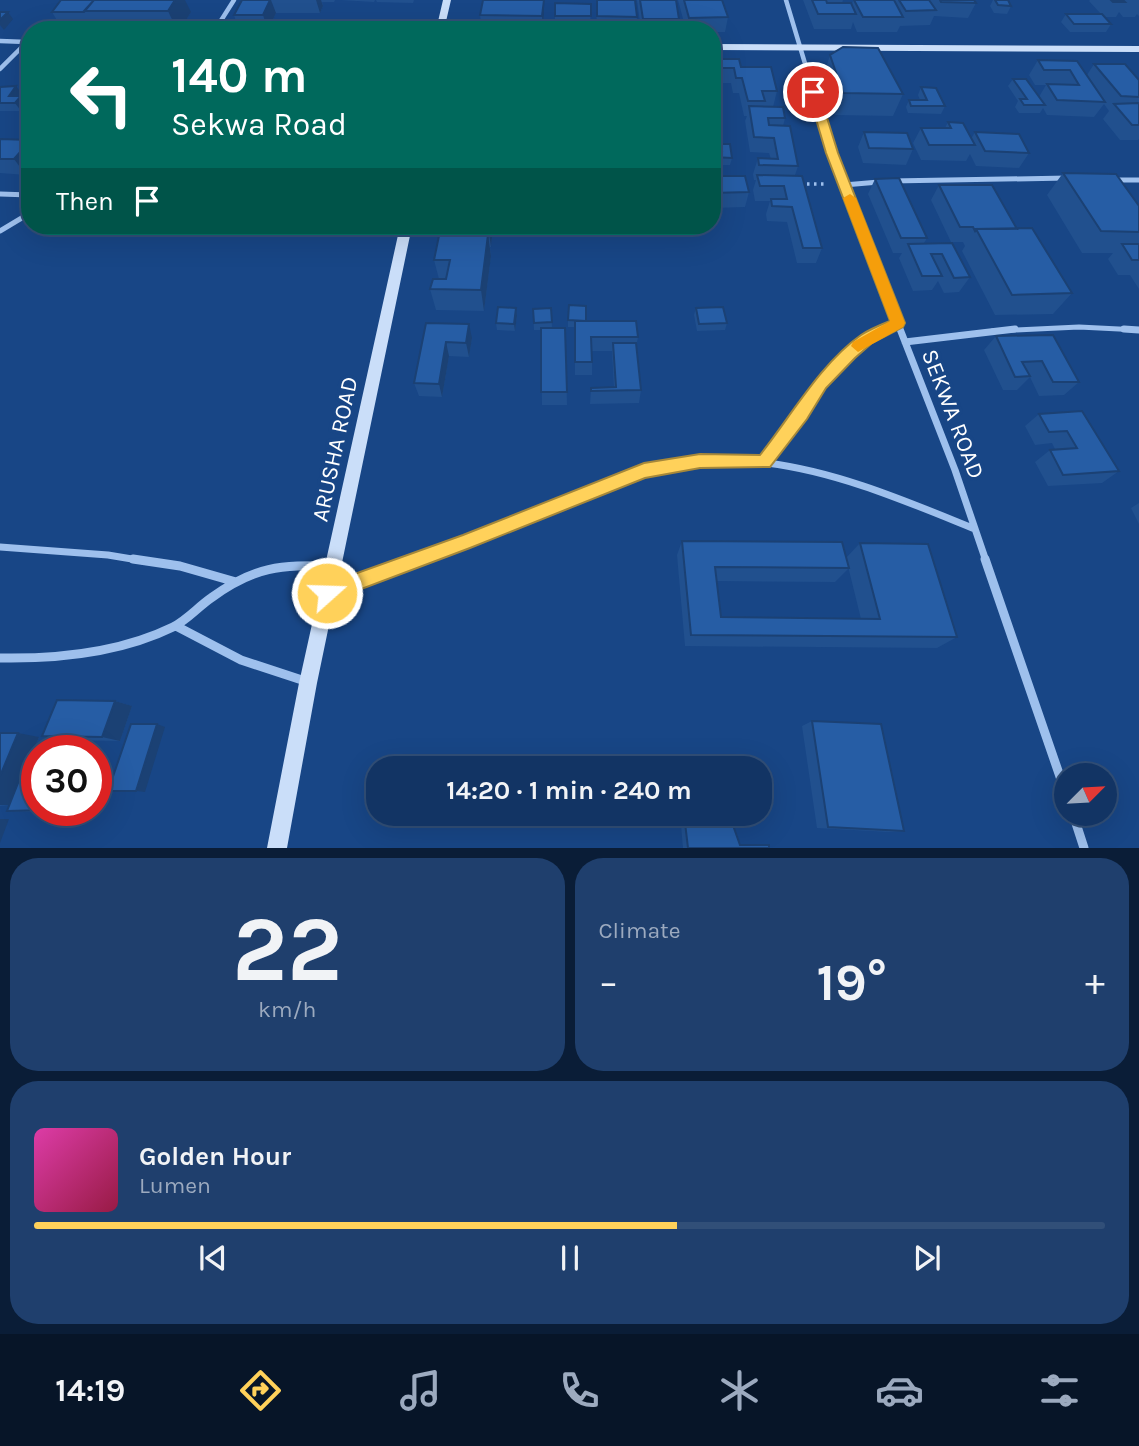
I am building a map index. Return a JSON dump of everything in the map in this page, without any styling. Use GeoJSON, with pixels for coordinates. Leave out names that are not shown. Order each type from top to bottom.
{"type":"FeatureCollection","features":[{"type":"Feature","properties":{"kind":"main road"},"geometry":{"type":"LineString","coordinates":[[442,21],[447,0]]}},
{"type":"Feature","properties":{"kind":"main road"},"geometry":{"type":"LineString","coordinates":[[721,47],[1139,49]]}},
{"type":"Feature","properties":{"kind":"main road","name":"ARUSHA ROAD"},"geometry":{"type":"LineString","coordinates":[[277,848],[308,682],[404,235]]}},
{"type":"Feature","properties":{"kind":"street"},"geometry":{"type":"LineString","coordinates":[[221,21],[234,0]]}},
{"type":"Feature","properties":{"kind":"street","name":"SEKWA ROAD"},"geometry":{"type":"LineString","coordinates":[[786,0],[818,113],[975,529],[1055,763]]}},
{"type":"Feature","properties":{"kind":"street"},"geometry":{"type":"LineString","coordinates":[[0,41],[21,42]]}},
{"type":"Feature","properties":{"kind":"street"},"geometry":{"type":"LineString","coordinates":[[0,69],[21,49]]}},
{"type":"Feature","properties":{"kind":"street"},"geometry":{"type":"LineString","coordinates":[[844,185],[953,179],[1073,178]]}},
{"type":"Feature","properties":{"kind":"street"},"geometry":{"type":"LineString","coordinates":[[1098,179],[1139,180]]}},
{"type":"Feature","properties":{"kind":"street"},"geometry":{"type":"LineString","coordinates":[[0,194],[21,195]]}},
{"type":"Feature","properties":{"kind":"street"},"geometry":{"type":"LineString","coordinates":[[0,231],[21,218]]}},
{"type":"Feature","properties":{"kind":"street"},"geometry":{"type":"LineString","coordinates":[[765,462],[821,384],[867,339],[898,323]]}},
{"type":"Feature","properties":{"kind":"street"},"geometry":{"type":"LineString","coordinates":[[905,342],[1030,326],[1139,330]]}},
{"type":"Feature","properties":{"kind":"street"},"geometry":{"type":"LineString","coordinates":[[327,593],[644,471],[700,461],[765,462],[815,471],[884,493],[975,529]]}},
{"type":"Feature","properties":{"kind":"street"},"geometry":{"type":"LineString","coordinates":[[0,547],[107,555],[180,566],[236,582]]}},
{"type":"Feature","properties":{"kind":"street"},"geometry":{"type":"LineString","coordinates":[[0,658],[30,660],[99,649],[176,626],[236,582],[283,565],[333,566]]}},
{"type":"Feature","properties":{"kind":"street"},"geometry":{"type":"LineString","coordinates":[[176,626],[241,660],[308,682]]}},
{"type":"Feature","properties":{"kind":"street"},"geometry":{"type":"LineString","coordinates":[[1077,826],[1084,848]]}},
{"type":"Feature","properties":{"kind":"path"},"geometry":{"type":"LineString","coordinates":[[792,184],[844,185]]}},
{"type":"Feature","properties":{"kind":"building"},"geometry":{"type":"Polygon","coordinates":[[[61,0],[94,0],[84,12],[52,12],[61,0]]]}},
{"type":"Feature","properties":{"kind":"building"},"geometry":{"type":"Polygon","coordinates":[[[94,0],[175,0],[168,11],[84,11],[94,0]]]}},
{"type":"Feature","properties":{"kind":"building"},"geometry":{"type":"Polygon","coordinates":[[[242,0],[270,0],[263,15],[234,15],[242,0]]]}},
{"type":"Feature","properties":{"kind":"building"},"geometry":{"type":"Polygon","coordinates":[[[483,0],[544,0],[542,16],[480,15],[483,0]]]}},
{"type":"Feature","properties":{"kind":"building"},"geometry":{"type":"Polygon","coordinates":[[[597,0],[635,0],[637,17],[597,16],[597,0]]]}},
{"type":"Feature","properties":{"kind":"building"},"geometry":{"type":"Polygon","coordinates":[[[640,0],[676,0],[679,19],[643,19],[640,0]]]}},
{"type":"Feature","properties":{"kind":"building"},"geometry":{"type":"Polygon","coordinates":[[[684,0],[722,0],[728,17],[689,18],[684,0]]]}},
{"type":"Feature","properties":{"kind":"building"},"geometry":{"type":"Polygon","coordinates":[[[812,0],[851,3],[856,14],[818,14],[812,0]]]}},
{"type":"Feature","properties":{"kind":"building"},"geometry":{"type":"Polygon","coordinates":[[[854,0],[894,0],[903,17],[863,17],[854,0]]]}},
{"type":"Feature","properties":{"kind":"building"},"geometry":{"type":"Polygon","coordinates":[[[899,0],[929,0],[936,10],[906,11],[899,0]]]}},
{"type":"Feature","properties":{"kind":"building"},"geometry":{"type":"Polygon","coordinates":[[[940,0],[974,0],[976,3],[941,2],[940,0]]]}},
{"type":"Feature","properties":{"kind":"building"},"geometry":{"type":"Polygon","coordinates":[[[995,0],[1008,0],[1011,6],[998,5],[995,0]]]}},
{"type":"Feature","properties":{"kind":"building"},"geometry":{"type":"Polygon","coordinates":[[[555,3],[591,4],[591,16],[555,16],[555,3]]]}},
{"type":"Feature","properties":{"kind":"building"},"geometry":{"type":"Polygon","coordinates":[[[0,12],[8,12],[0,20],[0,12]]]}},
{"type":"Feature","properties":{"kind":"building"},"geometry":{"type":"Polygon","coordinates":[[[1066,14],[1102,14],[1111,24],[1074,24],[1066,14]]]}},
{"type":"Feature","properties":{"kind":"building"},"geometry":{"type":"Polygon","coordinates":[[[843,47],[878,48],[903,94],[843,93],[830,55],[843,47]]]}},
{"type":"Feature","properties":{"kind":"building"},"geometry":{"type":"Polygon","coordinates":[[[721,59],[739,59],[741,67],[771,67],[777,91],[762,91],[765,101],[748,101],[742,78],[736,78],[734,68],[722,68],[721,59]]]}},
{"type":"Feature","properties":{"kind":"building"},"geometry":{"type":"Polygon","coordinates":[[[1038,60],[1077,61],[1105,102],[1057,100],[1047,84],[1079,85],[1070,70],[1044,70],[1038,60]]]}},
{"type":"Feature","properties":{"kind":"building"},"geometry":{"type":"Polygon","coordinates":[[[1094,64],[1125,64],[1139,80],[1139,97],[1121,96],[1094,64]]]}},
{"type":"Feature","properties":{"kind":"building"},"geometry":{"type":"Polygon","coordinates":[[[1013,79],[1026,79],[1045,105],[1024,105],[1020,99],[1027,99],[1013,79]]]}},
{"type":"Feature","properties":{"kind":"building"},"geometry":{"type":"Polygon","coordinates":[[[16,86],[9,96],[21,96],[15,103],[0,103],[0,87],[16,86]]]}},
{"type":"Feature","properties":{"kind":"building"},"geometry":{"type":"Polygon","coordinates":[[[921,87],[936,88],[945,106],[911,106],[909,100],[927,100],[921,87]]]}},
{"type":"Feature","properties":{"kind":"building"},"geometry":{"type":"Polygon","coordinates":[[[1139,103],[1139,125],[1132,125],[1114,104],[1139,103]]]}},
{"type":"Feature","properties":{"kind":"building"},"geometry":{"type":"Polygon","coordinates":[[[749,106],[783,107],[785,118],[768,118],[769,125],[790,126],[798,166],[759,165],[758,158],[778,159],[774,138],[754,137],[749,106]]]}},
{"type":"Feature","properties":{"kind":"building"},"geometry":{"type":"Polygon","coordinates":[[[948,122],[963,123],[975,145],[929,145],[921,128],[951,128],[948,122]]]}},
{"type":"Feature","properties":{"kind":"building"},"geometry":{"type":"Polygon","coordinates":[[[864,132],[907,133],[913,149],[869,148],[864,132]]]}},
{"type":"Feature","properties":{"kind":"building"},"geometry":{"type":"Polygon","coordinates":[[[975,132],[1019,134],[1029,153],[985,151],[975,132]]]}},
{"type":"Feature","properties":{"kind":"building"},"geometry":{"type":"Polygon","coordinates":[[[0,139],[21,140],[21,151],[14,159],[0,159],[0,139]]]}},
{"type":"Feature","properties":{"kind":"building"},"geometry":{"type":"Polygon","coordinates":[[[721,144],[730,144],[732,158],[721,157],[721,144]]]}},
{"type":"Feature","properties":{"kind":"building"},"geometry":{"type":"Polygon","coordinates":[[[1063,173],[1116,174],[1139,206],[1139,232],[1101,231],[1063,173]]]}},
{"type":"Feature","properties":{"kind":"building"},"geometry":{"type":"Polygon","coordinates":[[[757,175],[802,176],[822,248],[803,248],[792,207],[772,206],[771,199],[787,199],[784,186],[760,186],[757,175]]]}},
{"type":"Feature","properties":{"kind":"building"},"geometry":{"type":"Polygon","coordinates":[[[721,176],[745,176],[749,192],[721,193],[721,176]]]}},
{"type":"Feature","properties":{"kind":"building"},"geometry":{"type":"Polygon","coordinates":[[[899,178],[927,238],[901,238],[875,179],[899,178]]]}},
{"type":"Feature","properties":{"kind":"building"},"geometry":{"type":"Polygon","coordinates":[[[939,185],[992,185],[1017,229],[975,231],[973,227],[960,227],[939,185]]]}},
{"type":"Feature","properties":{"kind":"building"},"geometry":{"type":"Polygon","coordinates":[[[1032,228],[1072,293],[1012,295],[976,229],[1032,228]]]}},
{"type":"Feature","properties":{"kind":"building"},"geometry":{"type":"Polygon","coordinates":[[[439,235],[488,235],[481,290],[430,289],[433,279],[446,279],[450,260],[434,260],[439,235]]]}},
{"type":"Feature","properties":{"kind":"building"},"geometry":{"type":"Polygon","coordinates":[[[952,243],[970,277],[954,278],[942,254],[931,254],[942,276],[922,276],[908,244],[952,243]]]}},
{"type":"Feature","properties":{"kind":"building"},"geometry":{"type":"Polygon","coordinates":[[[1122,244],[1139,244],[1139,260],[1132,260],[1122,244]]]}},
{"type":"Feature","properties":{"kind":"building"},"geometry":{"type":"Polygon","coordinates":[[[569,305],[586,306],[586,321],[568,320],[569,305]]]}},
{"type":"Feature","properties":{"kind":"building"},"geometry":{"type":"Polygon","coordinates":[[[498,307],[516,308],[514,324],[496,323],[498,307]]]}},
{"type":"Feature","properties":{"kind":"building"},"geometry":{"type":"Polygon","coordinates":[[[723,307],[727,323],[699,324],[696,308],[723,307]]]}},
{"type":"Feature","properties":{"kind":"building"},"geometry":{"type":"Polygon","coordinates":[[[551,308],[552,322],[534,323],[533,309],[551,308]]]}},
{"type":"Feature","properties":{"kind":"building"},"geometry":{"type":"Polygon","coordinates":[[[575,321],[636,321],[638,337],[591,337],[592,362],[575,362],[575,321]]]}},
{"type":"Feature","properties":{"kind":"building"},"geometry":{"type":"Polygon","coordinates":[[[426,323],[469,324],[466,343],[446,342],[439,384],[414,383],[426,323]]]}},
{"type":"Feature","properties":{"kind":"building"},"geometry":{"type":"Polygon","coordinates":[[[541,328],[565,328],[567,392],[541,392],[541,328]]]}},
{"type":"Feature","properties":{"kind":"building"},"geometry":{"type":"Polygon","coordinates":[[[1053,335],[1079,382],[1053,382],[1042,361],[1022,362],[1030,376],[1015,377],[996,336],[1053,335]]]}},
{"type":"Feature","properties":{"kind":"building"},"geometry":{"type":"Polygon","coordinates":[[[613,343],[636,343],[641,390],[591,391],[591,388],[616,387],[613,343]]]}},
{"type":"Feature","properties":{"kind":"building"},"geometry":{"type":"Polygon","coordinates":[[[1082,411],[1119,471],[1063,475],[1050,450],[1077,448],[1067,431],[1049,432],[1039,414],[1082,411]]]}},
{"type":"Feature","properties":{"kind":"building"},"geometry":{"type":"Polygon","coordinates":[[[682,541],[842,542],[849,568],[715,567],[721,617],[880,619],[860,543],[928,544],[957,637],[691,635],[682,541]]]}},
{"type":"Feature","properties":{"kind":"building"},"geometry":{"type":"Polygon","coordinates":[[[57,700],[115,701],[103,735],[42,735],[57,700]]]}},
{"type":"Feature","properties":{"kind":"building"},"geometry":{"type":"Polygon","coordinates":[[[812,721],[881,724],[904,831],[828,827],[812,721]]]}},
{"type":"Feature","properties":{"kind":"building"},"geometry":{"type":"Polygon","coordinates":[[[131,724],[157,724],[136,791],[112,791],[112,779],[131,724]]]}},
{"type":"Feature","properties":{"kind":"building"},"geometry":{"type":"Polygon","coordinates":[[[0,733],[18,733],[0,776],[0,733]]]}},
{"type":"Feature","properties":{"kind":"building"},"geometry":{"type":"Polygon","coordinates":[[[21,775],[21,811],[7,811],[21,775]]]}},
{"type":"Feature","properties":{"kind":"building"},"geometry":{"type":"Polygon","coordinates":[[[685,826],[733,826],[740,845],[769,845],[769,848],[688,848],[685,826]]]}},
{"type":"Feature","properties":{"kind":"slow traffic"},"geometry":{"type":"LineString","coordinates":[[850,198],[898,323],[858,346]]}},
{"type":"Feature","properties":{"kind":"route"},"geometry":{"type":"LineString","coordinates":[[327,593],[644,471],[700,461],[765,462],[821,384],[867,339],[898,323],[832,153],[813,92]]}}]}
